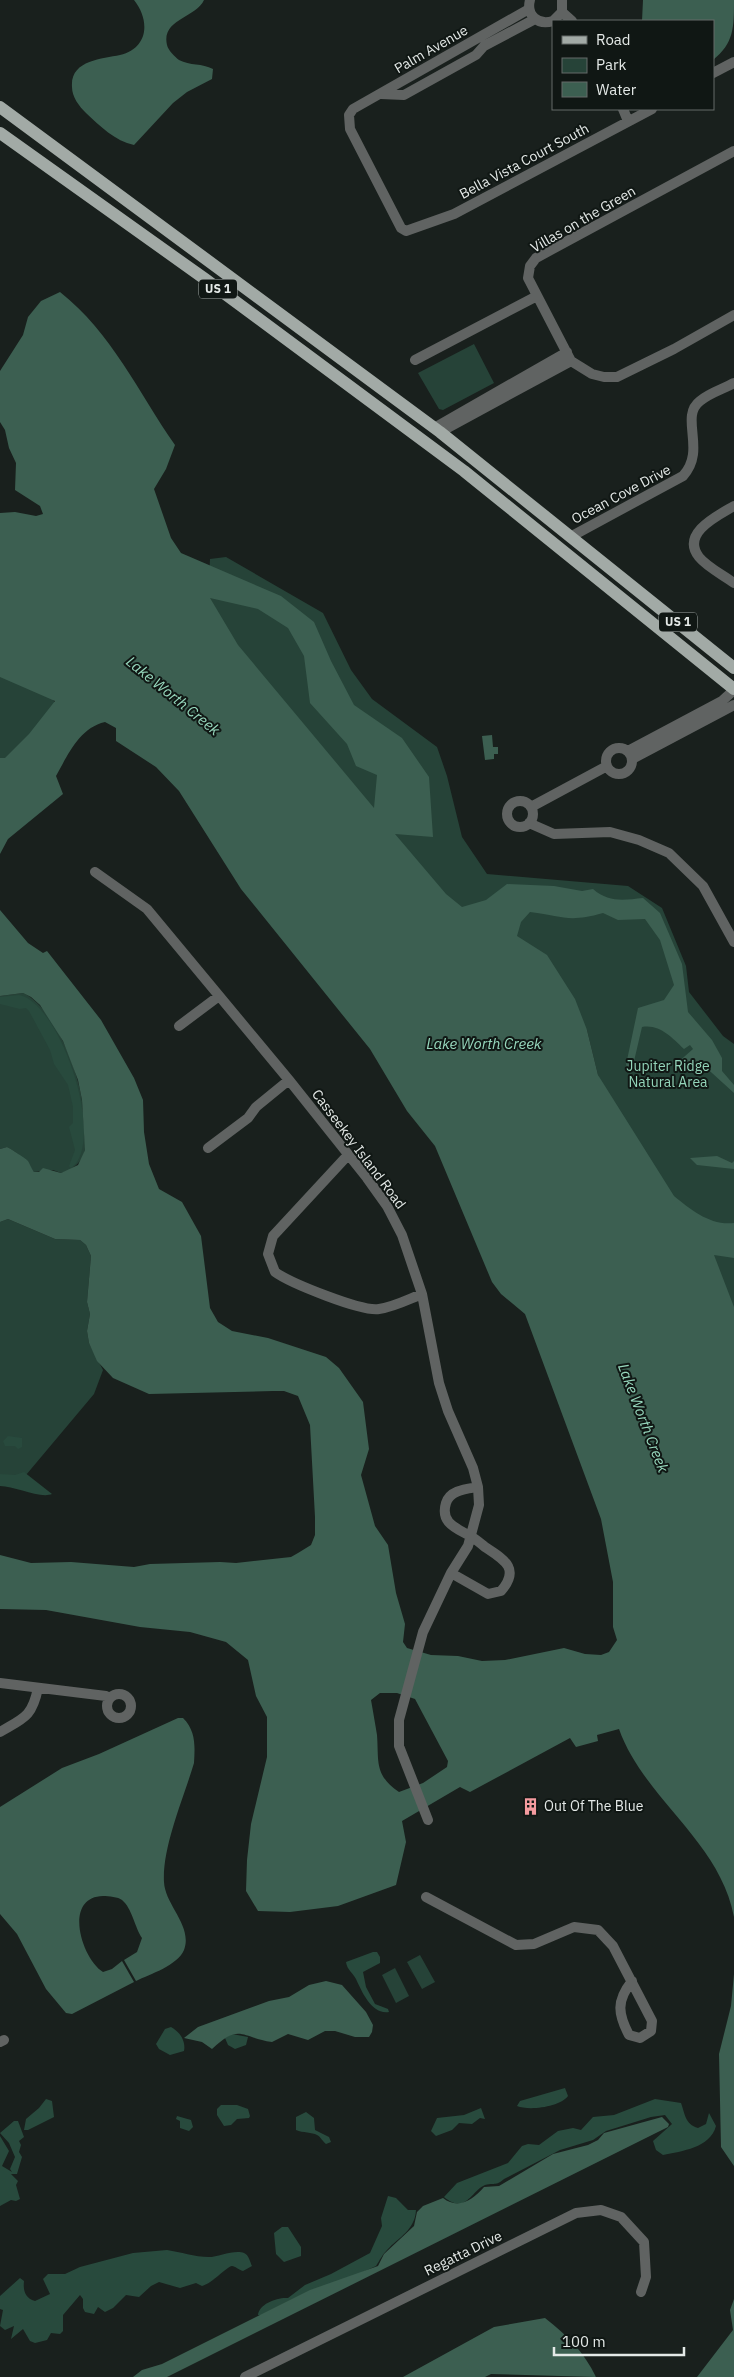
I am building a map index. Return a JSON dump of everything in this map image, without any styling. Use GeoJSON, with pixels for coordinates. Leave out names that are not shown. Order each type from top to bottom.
{"type":"FeatureCollection","features":[{"type":"Feature","properties":{"kind":"main road","name":"US 1"},"geometry":{"type":"LineString","coordinates":[[0,107],[494,473],[734,668]]}},
{"type":"Feature","properties":{"kind":"main road","name":"US 1"},"geometry":{"type":"LineString","coordinates":[[0,133],[205,279],[464,471],[734,689]]}},
{"type":"Feature","properties":{"kind":"main road"},"geometry":{"type":"LineString","coordinates":[[90,196],[120,211],[193,262],[207,260]]}},
{"type":"Feature","properties":{"kind":"main road"},"geometry":{"type":"LineString","coordinates":[[205,279],[221,279],[255,305],[275,310]]}},
{"type":"Feature","properties":{"kind":"main road"},"geometry":{"type":"LineString","coordinates":[[372,402],[389,408],[481,475],[494,473]]}},
{"type":"Feature","properties":{"kind":"main road"},"geometry":{"type":"LineString","coordinates":[[555,545],[576,550],[641,601],[676,621]]}},
{"type":"Feature","properties":{"kind":"street"},"geometry":{"type":"LineString","coordinates":[[554,20],[564,4]]}},
{"type":"Feature","properties":{"kind":"street"},"geometry":{"type":"LineString","coordinates":[[564,4],[572,20]]}},
{"type":"Feature","properties":{"kind":"street"},"geometry":{"type":"LineString","coordinates":[[530,5],[535,19],[545,23],[552,21]]}},
{"type":"Feature","properties":{"kind":"street","name":"Palm Avenue"},"geometry":{"type":"LineString","coordinates":[[406,231],[401,228],[350,129],[349,115],[353,109],[530,5]]}},
{"type":"Feature","properties":{"kind":"street"},"geometry":{"type":"LineString","coordinates":[[381,94],[404,95],[476,55],[484,46],[535,19]]}},
{"type":"Feature","properties":{"kind":"street"},"geometry":{"type":"LineString","coordinates":[[714,72],[734,62]]}},
{"type":"Feature","properties":{"kind":"street"},"geometry":{"type":"LineString","coordinates":[[434,63],[440,75]]}},
{"type":"Feature","properties":{"kind":"street"},"geometry":{"type":"LineString","coordinates":[[623,110],[628,121]]}},
{"type":"Feature","properties":{"kind":"street","name":"Bella Vista Court South"},"geometry":{"type":"LineString","coordinates":[[406,231],[454,214],[650,110]]}},
{"type":"Feature","properties":{"kind":"street","name":"Villas on the Green"},"geometry":{"type":"LineString","coordinates":[[569,357],[528,278],[530,266],[536,258],[734,151]]}},
{"type":"Feature","properties":{"kind":"street"},"geometry":{"type":"LineString","coordinates":[[415,360],[537,296]]}},
{"type":"Feature","properties":{"kind":"street"},"geometry":{"type":"LineString","coordinates":[[437,430],[569,357],[592,374],[604,377],[617,377],[674,349],[734,315]]}},
{"type":"Feature","properties":{"kind":"street","name":"Ocean Cove Drive"},"geometry":{"type":"LineString","coordinates":[[572,536],[683,476],[694,460],[691,418],[698,402],[734,383]]}},
{"type":"Feature","properties":{"kind":"street"},"geometry":{"type":"LineString","coordinates":[[734,506],[703,526],[696,536],[695,544],[699,557],[734,583]]}},
{"type":"Feature","properties":{"kind":"street"},"geometry":{"type":"LineString","coordinates":[[630,755],[722,701],[734,689]]}},
{"type":"Feature","properties":{"kind":"street"},"geometry":{"type":"LineString","coordinates":[[630,755],[734,705]]}},
{"type":"Feature","properties":{"kind":"street"},"geometry":{"type":"LineString","coordinates":[[619,748],[630,755],[630,768],[624,773],[612,772],[607,766],[610,752],[619,748]]}},
{"type":"Feature","properties":{"kind":"street"},"geometry":{"type":"LineString","coordinates":[[531,807],[607,766]]}},
{"type":"Feature","properties":{"kind":"street"},"geometry":{"type":"LineString","coordinates":[[529,823],[533,814],[528,804],[519,801],[510,805],[507,811],[508,819],[513,824],[520,826],[529,823],[554,834],[610,832],[639,840],[669,853],[703,886],[734,942]]}},
{"type":"Feature","properties":{"kind":"street","name":"Casseekey Island Road"},"geometry":{"type":"LineString","coordinates":[[95,872],[147,909],[289,1080],[348,1155],[387,1206],[398,1227],[422,1294],[439,1383],[448,1411],[473,1468],[478,1486],[479,1505],[468,1546],[451,1572],[423,1632],[399,1720],[398,1736],[403,1760],[428,1820]]}},
{"type":"Feature","properties":{"kind":"street"},"geometry":{"type":"LineString","coordinates":[[179,1026],[219,996]]}},
{"type":"Feature","properties":{"kind":"street"},"geometry":{"type":"LineString","coordinates":[[208,1148],[248,1118],[256,1107],[289,1080]]}},
{"type":"Feature","properties":{"kind":"street"},"geometry":{"type":"LineString","coordinates":[[348,1155],[273,1236],[268,1254],[275,1272],[294,1283],[363,1308],[378,1310],[422,1294]]}},
{"type":"Feature","properties":{"kind":"street"},"geometry":{"type":"LineString","coordinates":[[451,1572],[488,1594],[500,1590],[506,1584],[509,1577],[508,1565],[500,1555],[471,1536],[456,1530],[446,1520],[444,1508],[447,1499],[456,1492],[478,1486]]}},
{"type":"Feature","properties":{"kind":"street"},"geometry":{"type":"LineString","coordinates":[[0,1683],[109,1698]]}},
{"type":"Feature","properties":{"kind":"street"},"geometry":{"type":"LineString","coordinates":[[0,1732],[28,1715],[35,1702],[38,1688]]}},
{"type":"Feature","properties":{"kind":"street"},"geometry":{"type":"LineString","coordinates":[[426,1897],[516,1945],[534,1944],[574,1927],[598,1930],[613,1946],[632,1982],[652,2021],[649,2034],[640,2038],[630,2035],[620,2011],[620,2002],[632,1982]]}},
{"type":"Feature","properties":{"kind":"street","name":"Regatta Drive"},"geometry":{"type":"LineString","coordinates":[[245,2377],[576,2213],[600,2210],[622,2217],[644,2242],[646,2277],[641,2292]]}},
{"type":"Feature","properties":{"kind":"green space"},"geometry":{"type":"Polygon","coordinates":[[[474,344],[494,383],[443,410],[439,409],[418,373],[474,344]]]}},
{"type":"Feature","properties":{"kind":"green space","name":"Jupiter Ridge Natural Area"},"geometry":{"type":"Polygon","coordinates":[[[226,557],[323,613],[351,670],[372,699],[437,747],[447,776],[462,837],[487,874],[628,886],[662,908],[686,966],[689,992],[723,1036],[734,1044],[734,1411],[598,1075],[587,1030],[444,902],[272,699],[208,600],[210,559],[226,557]]]}},
{"type":"Feature","properties":{"kind":"green space"},"geometry":{"type":"Polygon","coordinates":[[[0,666],[45,682],[59,712],[30,742],[0,762],[0,666]]]}},
{"type":"Feature","properties":{"kind":"green space"},"geometry":{"type":"Polygon","coordinates":[[[23,993],[34,1000],[54,1024],[69,1056],[80,1088],[85,1150],[82,1159],[76,1165],[61,1173],[53,1170],[34,1172],[11,1149],[7,1147],[0,1149],[0,996],[23,993]]]}},
{"type":"Feature","properties":{"kind":"green space"},"geometry":{"type":"Polygon","coordinates":[[[8,1219],[55,1239],[80,1240],[86,1245],[91,1256],[87,1302],[90,1314],[87,1331],[89,1343],[103,1370],[94,1394],[26,1475],[0,1481],[0,1222],[8,1219]]]}},
{"type":"Feature","properties":{"kind":"green space"},"geometry":{"type":"Polygon","coordinates":[[[420,1955],[435,1982],[422,1989],[407,1962],[420,1955]]]}},
{"type":"Feature","properties":{"kind":"green space"},"geometry":{"type":"Polygon","coordinates":[[[395,1968],[409,1996],[396,2003],[382,1975],[395,1968]]]}},
{"type":"Feature","properties":{"kind":"shaded area"},"geometry":{"type":"Polygon","coordinates":[[[19,995],[35,1004],[50,1022],[63,1047],[74,1075],[81,1104],[84,1132],[81,1154],[71,1168],[69,1166],[75,1150],[69,1127],[73,1123],[73,1107],[68,1085],[54,1064],[50,1050],[29,1011],[26,1008],[20,1009],[0,1004],[0,997],[19,995]]]}},
{"type":"Feature","properties":{"kind":"shaded area"},"geometry":{"type":"Polygon","coordinates":[[[8,1436],[22,1438],[22,1447],[18,1449],[15,1446],[5,1446],[3,1441],[8,1436]]]}},
{"type":"Feature","properties":{"kind":"shaded area"},"geometry":{"type":"Polygon","coordinates":[[[24,1472],[52,1494],[34,1494],[0,1486],[0,1474],[15,1475],[24,1472]]]}},
{"type":"Feature","properties":{"kind":"shaded area"},"geometry":{"type":"Polygon","coordinates":[[[377,1952],[380,1957],[380,1963],[363,1972],[366,1987],[375,2004],[388,2009],[389,2012],[378,2010],[368,2002],[346,1962],[377,1952]]]}},
{"type":"Feature","properties":{"kind":"shaded area"},"geometry":{"type":"Polygon","coordinates":[[[171,2027],[182,2037],[184,2051],[170,2055],[159,2049],[156,2044],[165,2029],[171,2027]]]}},
{"type":"Feature","properties":{"kind":"shaded area"},"geometry":{"type":"Polygon","coordinates":[[[232,2034],[248,2037],[246,2045],[235,2049],[228,2045],[225,2038],[232,2034]]]}},
{"type":"Feature","properties":{"kind":"shaded area"},"geometry":{"type":"Polygon","coordinates":[[[565,2088],[568,2096],[558,2103],[536,2108],[517,2106],[520,2101],[565,2088]]]}},
{"type":"Feature","properties":{"kind":"shaded area"},"geometry":{"type":"Polygon","coordinates":[[[46,2099],[52,2101],[54,2117],[28,2130],[24,2130],[26,2119],[46,2099]]]}},
{"type":"Feature","properties":{"kind":"shaded area"},"geometry":{"type":"Polygon","coordinates":[[[655,2099],[681,2103],[690,2124],[698,2128],[706,2124],[709,2113],[716,2126],[713,2133],[702,2144],[663,2155],[656,2150],[653,2141],[672,2124],[665,2115],[651,2117],[606,2131],[593,2140],[560,2150],[496,2184],[485,2185],[463,2203],[458,2204],[444,2197],[457,2183],[508,2163],[522,2146],[528,2144],[539,2145],[558,2131],[573,2128],[581,2130],[593,2117],[614,2115],[655,2099]]]}},
{"type":"Feature","properties":{"kind":"shaded area"},"geometry":{"type":"Polygon","coordinates":[[[221,2105],[237,2105],[248,2109],[250,2116],[249,2118],[237,2119],[231,2125],[224,2126],[217,2115],[217,2109],[221,2105]]]}},
{"type":"Feature","properties":{"kind":"shaded area"},"geometry":{"type":"Polygon","coordinates":[[[481,2108],[485,2119],[480,2118],[472,2124],[459,2123],[452,2130],[436,2136],[431,2131],[437,2118],[464,2115],[481,2108]]]}},
{"type":"Feature","properties":{"kind":"shaded area"},"geometry":{"type":"Polygon","coordinates":[[[306,2112],[314,2118],[315,2130],[329,2137],[331,2142],[326,2144],[313,2133],[296,2130],[296,2117],[306,2112]]]}},
{"type":"Feature","properties":{"kind":"shaded area"},"geometry":{"type":"Polygon","coordinates":[[[177,2116],[191,2120],[193,2127],[189,2131],[180,2128],[180,2121],[176,2119],[177,2116]]]}},
{"type":"Feature","properties":{"kind":"shaded area"},"geometry":{"type":"Polygon","coordinates":[[[14,2121],[18,2121],[24,2137],[19,2141],[21,2145],[19,2152],[22,2157],[17,2174],[11,2174],[18,2181],[16,2185],[20,2199],[16,2201],[11,2200],[0,2206],[0,2136],[9,2151],[2,2166],[12,2172],[10,2169],[15,2157],[9,2143],[0,2133],[14,2121]]]}},
{"type":"Feature","properties":{"kind":"shaded area"},"geometry":{"type":"Polygon","coordinates":[[[388,2196],[396,2198],[408,2210],[416,2210],[415,2217],[410,2228],[385,2252],[376,2266],[265,2316],[258,2315],[259,2311],[269,2302],[288,2298],[305,2285],[331,2274],[370,2253],[382,2226],[381,2218],[388,2196]]]}},
{"type":"Feature","properties":{"kind":"shaded area"},"geometry":{"type":"Polygon","coordinates":[[[282,2227],[288,2227],[301,2247],[301,2256],[284,2262],[276,2254],[274,2233],[282,2227]]]}},
{"type":"Feature","properties":{"kind":"shaded area"},"geometry":{"type":"Polygon","coordinates":[[[167,2250],[209,2257],[240,2252],[247,2255],[252,2266],[243,2271],[233,2266],[229,2267],[202,2286],[196,2283],[180,2288],[159,2282],[151,2286],[139,2297],[126,2295],[113,2308],[105,2312],[98,2307],[94,2314],[85,2312],[83,2299],[80,2295],[63,2315],[63,2331],[60,2334],[51,2333],[47,2340],[35,2343],[30,2341],[23,2329],[11,2339],[14,2326],[5,2330],[0,2326],[3,2310],[0,2309],[0,2296],[20,2278],[24,2281],[24,2291],[27,2296],[35,2301],[50,2294],[43,2279],[48,2274],[65,2274],[80,2267],[133,2253],[167,2250]]]}},
{"type":"Feature","properties":{"kind":"water"},"geometry":{"type":"Polygon","coordinates":[[[134,0],[204,0],[200,6],[174,24],[169,30],[167,45],[179,60],[213,69],[212,79],[187,92],[173,103],[134,145],[114,137],[102,128],[76,101],[72,87],[76,71],[88,62],[120,55],[137,46],[144,32],[144,24],[143,16],[134,0]]]}},
{"type":"Feature","properties":{"kind":"water"},"geometry":{"type":"Polygon","coordinates":[[[643,0],[734,0],[734,19],[729,41],[714,59],[714,20],[642,20],[643,0]]]}},
{"type":"Feature","properties":{"kind":"water","name":"Lake Worth Creek"},"geometry":{"type":"Polygon","coordinates":[[[60,292],[95,326],[123,364],[175,445],[166,469],[154,489],[171,538],[181,553],[281,596],[314,622],[331,661],[354,705],[402,738],[429,777],[433,837],[395,834],[446,894],[462,907],[486,900],[507,884],[554,886],[582,891],[593,889],[611,899],[643,898],[660,913],[682,964],[688,1012],[712,1040],[722,1058],[722,1071],[734,1085],[734,1093],[701,1063],[676,1064],[693,1049],[690,1045],[684,1049],[665,1032],[654,1027],[642,1027],[631,1074],[626,1065],[638,1008],[664,1000],[674,985],[660,940],[645,919],[618,920],[603,913],[581,918],[566,918],[530,912],[521,922],[517,936],[547,955],[575,999],[587,1030],[598,1075],[674,1196],[702,1216],[717,1222],[734,1223],[734,1258],[714,1255],[734,1307],[734,1917],[726,1890],[714,1865],[646,1777],[631,1754],[619,1729],[597,1735],[598,1741],[576,1747],[570,1738],[470,1792],[460,1787],[402,1821],[406,1842],[396,1885],[338,1906],[290,1912],[258,1911],[246,1891],[247,1860],[251,1824],[267,1757],[267,1717],[256,1696],[248,1660],[226,1642],[190,1632],[140,1627],[46,1610],[0,1609],[0,1555],[31,1563],[71,1562],[134,1567],[150,1564],[236,1563],[291,1557],[311,1545],[315,1535],[315,1517],[310,1425],[298,1396],[284,1391],[149,1394],[113,1378],[97,1361],[89,1343],[87,1331],[90,1314],[87,1302],[91,1256],[86,1245],[80,1240],[55,1239],[8,1219],[0,1222],[0,1149],[7,1147],[21,1156],[28,1161],[34,1172],[39,1172],[43,1168],[61,1173],[78,1165],[85,1150],[82,1100],[78,1080],[63,1041],[40,1005],[31,997],[23,993],[0,996],[0,910],[28,943],[43,953],[47,951],[101,1020],[134,1078],[143,1100],[144,1132],[149,1164],[159,1189],[182,1202],[201,1236],[210,1308],[218,1322],[232,1331],[268,1338],[326,1357],[339,1368],[363,1402],[369,1449],[361,1475],[375,1526],[388,1545],[396,1593],[405,1624],[403,1642],[407,1648],[431,1655],[458,1656],[482,1661],[505,1660],[564,1648],[585,1654],[601,1655],[609,1652],[617,1640],[613,1627],[613,1582],[601,1519],[525,1314],[501,1294],[492,1282],[435,1146],[407,1111],[370,1049],[241,889],[179,791],[156,767],[116,741],[116,728],[105,722],[96,725],[75,743],[56,776],[63,794],[8,839],[0,854],[0,758],[5,758],[29,734],[55,701],[0,677],[0,513],[15,512],[36,516],[43,514],[40,506],[15,490],[16,463],[9,448],[5,430],[0,422],[0,371],[23,335],[28,317],[41,301],[60,292]],[[210,598],[238,645],[374,808],[377,775],[356,766],[347,744],[310,703],[304,656],[288,628],[258,609],[210,598]],[[380,1693],[371,1700],[377,1735],[379,1767],[385,1780],[399,1792],[423,1783],[447,1767],[448,1761],[415,1699],[397,1693],[380,1693]]]}},
{"type":"Feature","properties":{"kind":"water"},"geometry":{"type":"Polygon","coordinates":[[[492,735],[493,747],[498,747],[498,754],[494,754],[494,759],[485,760],[482,736],[492,735]]]}},
{"type":"Feature","properties":{"kind":"water"},"geometry":{"type":"Polygon","coordinates":[[[717,1156],[732,1163],[734,1161],[734,1169],[697,1165],[690,1158],[717,1156]]]}},
{"type":"Feature","properties":{"kind":"water"},"geometry":{"type":"Polygon","coordinates":[[[178,1718],[183,1718],[192,1733],[194,1763],[174,1822],[166,1853],[164,1882],[169,1899],[185,1932],[184,1950],[176,1961],[136,1981],[124,1960],[137,1952],[142,1938],[128,1908],[122,1900],[116,1897],[103,1896],[91,1899],[83,1906],[80,1917],[80,1929],[88,1954],[95,1965],[103,1972],[112,1969],[122,1961],[134,1982],[72,2014],[66,2013],[46,1989],[17,1934],[0,1914],[0,1807],[62,1768],[99,1754],[178,1718]]]}},
{"type":"Feature","properties":{"kind":"water"},"geometry":{"type":"Polygon","coordinates":[[[734,1974],[734,2166],[721,2147],[719,2054],[731,2006],[734,1974]]]}},
{"type":"Feature","properties":{"kind":"water"},"geometry":{"type":"Polygon","coordinates":[[[326,1981],[342,1985],[366,2012],[373,2025],[369,2037],[355,2037],[335,2031],[325,2031],[308,2040],[288,2034],[272,2042],[235,2034],[221,2041],[212,2049],[202,2042],[184,2038],[198,2027],[269,2001],[289,1997],[309,1985],[326,1981]]]}},
{"type":"Feature","properties":{"kind":"water"},"geometry":{"type":"Polygon","coordinates":[[[662,2117],[669,2124],[668,2127],[167,2377],[133,2377],[142,2370],[162,2364],[310,2290],[378,2266],[384,2254],[414,2226],[417,2212],[423,2206],[443,2198],[454,2203],[465,2202],[484,2187],[499,2186],[553,2154],[588,2145],[598,2140],[604,2133],[662,2117]]]}},
{"type":"Feature","properties":{"kind":"water"},"geometry":{"type":"Polygon","coordinates":[[[734,2299],[734,2377],[697,2377],[733,2330],[730,2310],[734,2299]]]}},
{"type":"Feature","properties":{"kind":"water"},"geometry":{"type":"Polygon","coordinates":[[[545,2318],[574,2344],[596,2377],[491,2374],[485,2377],[403,2377],[494,2327],[545,2318]]]}},
{"type":"Feature","properties":{"kind":"place","name":"Out Of The Blue"},"geometry":{"type":"Point","coordinates":[530,1806]}}]}
